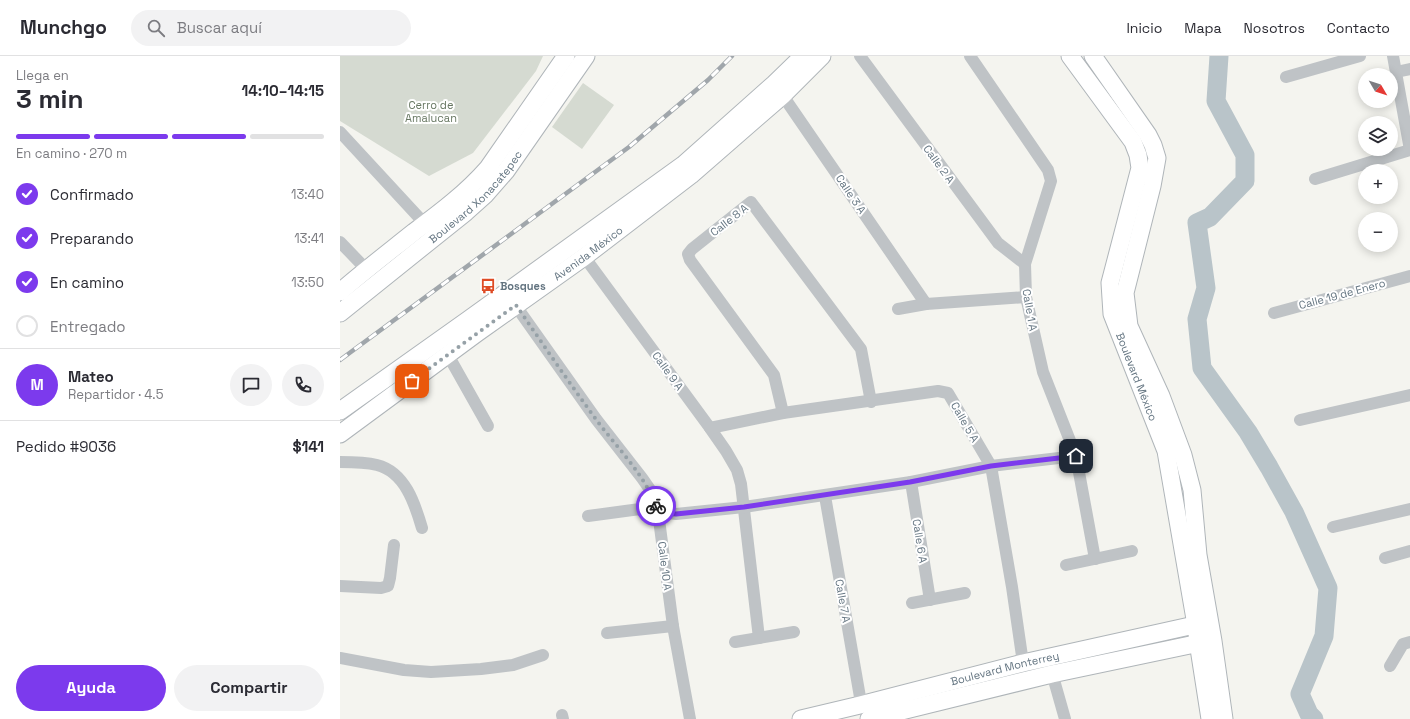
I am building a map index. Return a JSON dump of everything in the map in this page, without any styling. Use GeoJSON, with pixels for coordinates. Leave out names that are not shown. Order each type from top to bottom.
{"type":"FeatureCollection","features":[{"type":"Feature","properties":{"kind":"street","name":"Boulevard Xonacatepec"},"geometry":{"type":"LineString","coordinates":[[340,292],[366,269],[457,200],[476,182],[484,173],[566,56]]}},
{"type":"Feature","properties":{"kind":"street","name":"Boulevard Xonacatepec"},"geometry":{"type":"LineString","coordinates":[[340,313],[485,195],[506,171],[586,56]]}},
{"type":"Feature","properties":{"kind":"street","name":"Avenida México"},"geometry":{"type":"LineString","coordinates":[[340,411],[511,299],[584,257],[691,175],[779,90],[803,56]]}},
{"type":"Feature","properties":{"kind":"street","name":"Avenida México"},"geometry":{"type":"LineString","coordinates":[[340,434],[448,355],[575,243],[683,165],[822,56]]}},
{"type":"Feature","properties":{"kind":"street","name":"Calle 2 A"},"geometry":{"type":"LineString","coordinates":[[860,56],[998,243],[1025,264]]}},
{"type":"Feature","properties":{"kind":"street","name":"Calle 1 A"},"geometry":{"type":"LineString","coordinates":[[970,56],[1048,170],[1050,181],[1025,264],[1026,298],[1043,372],[1076,456],[1095,559]]}},
{"type":"Feature","properties":{"kind":"street","name":"Boulevard México"},"geometry":{"type":"LineString","coordinates":[[1070,56],[1133,142],[1138,155],[1140,168],[1110,283],[1112,314],[1166,451],[1206,642],[1224,719]]}},
{"type":"Feature","properties":{"kind":"street","name":"Boulevard México"},"geometry":{"type":"LineString","coordinates":[[1093,56],[1148,135],[1157,158],[1152,186],[1125,293],[1129,326],[1161,396],[1183,455],[1192,490],[1203,623]]}},
{"type":"Feature","properties":{"kind":"street"},"geometry":{"type":"LineString","coordinates":[[1286,77],[1360,56]]}},
{"type":"Feature","properties":{"kind":"street"},"geometry":{"type":"LineString","coordinates":[[1393,56],[1395,68]]}},
{"type":"Feature","properties":{"kind":"street"},"geometry":{"type":"LineString","coordinates":[[1398,72],[1410,69]]}},
{"type":"Feature","properties":{"kind":"street"},"geometry":{"type":"LineString","coordinates":[[1315,179],[1410,150],[1398,83]]}},
{"type":"Feature","properties":{"kind":"street","name":"Calle 3 A"},"geometry":{"type":"LineString","coordinates":[[779,90],[926,304]]}},
{"type":"Feature","properties":{"kind":"street"},"geometry":{"type":"LineString","coordinates":[[340,132],[425,224]]}},
{"type":"Feature","properties":{"kind":"street","name":"Calle 8 A"},"geometry":{"type":"LineString","coordinates":[[783,413],[774,375],[690,260],[688,254],[692,249],[751,202],[861,349],[871,402]]}},
{"type":"Feature","properties":{"kind":"street"},"geometry":{"type":"LineString","coordinates":[[340,242],[366,269]]}},
{"type":"Feature","properties":{"kind":"street","name":"Calle 9 A"},"geometry":{"type":"LineString","coordinates":[[575,243],[710,428],[726,451],[736,470],[741,484],[759,638]]}},
{"type":"Feature","properties":{"kind":"street","name":"Calle 19 de Enero"},"geometry":{"type":"LineString","coordinates":[[1274,312],[1410,276]]}},
{"type":"Feature","properties":{"kind":"street"},"geometry":{"type":"LineString","coordinates":[[898,308],[926,304],[1026,298]]}},
{"type":"Feature","properties":{"kind":"street","name":"Calle 10 A"},"geometry":{"type":"LineString","coordinates":[[511,299],[596,419],[651,491],[658,512],[673,626],[690,719]]}},
{"type":"Feature","properties":{"kind":"street"},"geometry":{"type":"LineString","coordinates":[[448,355],[488,426]]}},
{"type":"Feature","properties":{"kind":"street","name":"Calle 5 A"},"geometry":{"type":"LineString","coordinates":[[710,428],[783,413],[871,402],[938,391],[948,393],[991,466],[1012,587],[1023,663]]}},
{"type":"Feature","properties":{"kind":"street"},"geometry":{"type":"LineString","coordinates":[[1300,420],[1410,395]]}},
{"type":"Feature","properties":{"kind":"street"},"geometry":{"type":"LineString","coordinates":[[588,516],[640,509],[676,514],[744,507],[910,482],[991,466],[1076,456]]}},
{"type":"Feature","properties":{"kind":"street"},"geometry":{"type":"LineString","coordinates":[[340,462],[378,465],[397,476],[414,502],[422,528]]}},
{"type":"Feature","properties":{"kind":"street","name":"Calle 6 A"},"geometry":{"type":"LineString","coordinates":[[910,482],[930,600]]}},
{"type":"Feature","properties":{"kind":"street","name":"Calle 7 A"},"geometry":{"type":"LineString","coordinates":[[825,496],[860,697],[874,714]]}},
{"type":"Feature","properties":{"kind":"street"},"geometry":{"type":"LineString","coordinates":[[1333,527],[1410,509]]}},
{"type":"Feature","properties":{"kind":"street"},"geometry":{"type":"LineString","coordinates":[[340,586],[381,588],[388,586],[394,545]]}},
{"type":"Feature","properties":{"kind":"street"},"geometry":{"type":"LineString","coordinates":[[1066,565],[1132,551]]}},
{"type":"Feature","properties":{"kind":"street"},"geometry":{"type":"LineString","coordinates":[[1385,558],[1410,551]]}},
{"type":"Feature","properties":{"kind":"street"},"geometry":{"type":"LineString","coordinates":[[912,602],[965,593]]}},
{"type":"Feature","properties":{"kind":"street","name":"Boulevard Monterrey"},"geometry":{"type":"LineString","coordinates":[[874,714],[1023,663],[1203,623]]}},
{"type":"Feature","properties":{"kind":"street"},"geometry":{"type":"LineString","coordinates":[[607,633],[673,626]]}},
{"type":"Feature","properties":{"kind":"street"},"geometry":{"type":"LineString","coordinates":[[735,642],[794,632]]}},
{"type":"Feature","properties":{"kind":"street","name":"Boulevard México"},"geometry":{"type":"LineString","coordinates":[[1206,642],[1210,719]]}},
{"type":"Feature","properties":{"kind":"street","name":"Boulevard Monterrey"},"geometry":{"type":"LineString","coordinates":[[801,719],[874,714],[1052,674],[1206,642]]}},
{"type":"Feature","properties":{"kind":"street"},"geometry":{"type":"LineString","coordinates":[[1390,666],[1406,643]]}},
{"type":"Feature","properties":{"kind":"street"},"geometry":{"type":"LineString","coordinates":[[340,658],[404,670],[431,672],[481,669],[513,665],[543,655]]}},
{"type":"Feature","properties":{"kind":"street"},"geometry":{"type":"LineString","coordinates":[[1047,657],[1065,719]]}},
{"type":"Feature","properties":{"kind":"green space","name":"Cerro de Amalucan"},"geometry":{"type":"Polygon","coordinates":[[[340,56],[543,56],[536,71],[473,153],[429,176],[340,121],[340,56]]]}},
{"type":"Feature","properties":{"kind":"green space"},"geometry":{"type":"Polygon","coordinates":[[[583,83],[614,105],[582,149],[552,127],[583,83]]]}},
{"type":"Feature","properties":{"kind":"waterway"},"geometry":{"type":"LineString","coordinates":[[1219,56],[1216,101],[1245,155],[1245,181],[1210,217],[1197,223],[1206,288],[1197,319],[1202,368],[1248,432],[1269,467],[1294,512],[1328,588],[1324,636],[1300,694],[1309,714],[1314,719]]}},
{"type":"Feature","properties":{"kind":"railway"},"geometry":{"type":"LineString","coordinates":[[340,360],[629,147],[708,80],[732,56]]}},
{"type":"Feature","properties":{"kind":"way so far"},"geometry":{"type":"LineString","coordinates":[[412,381],[516,305],[596,419],[642,478],[651,491],[656,506]]}},
{"type":"Feature","properties":{"kind":"place","name":"Bosques"},"geometry":{"type":"Point","coordinates":[488,286]}},
{"type":"Feature","properties":{"kind":"route"},"geometry":{"type":"LineString","coordinates":[[656,506],[658,512],[676,514],[744,507],[910,482],[991,466],[1076,456]]}}]}
